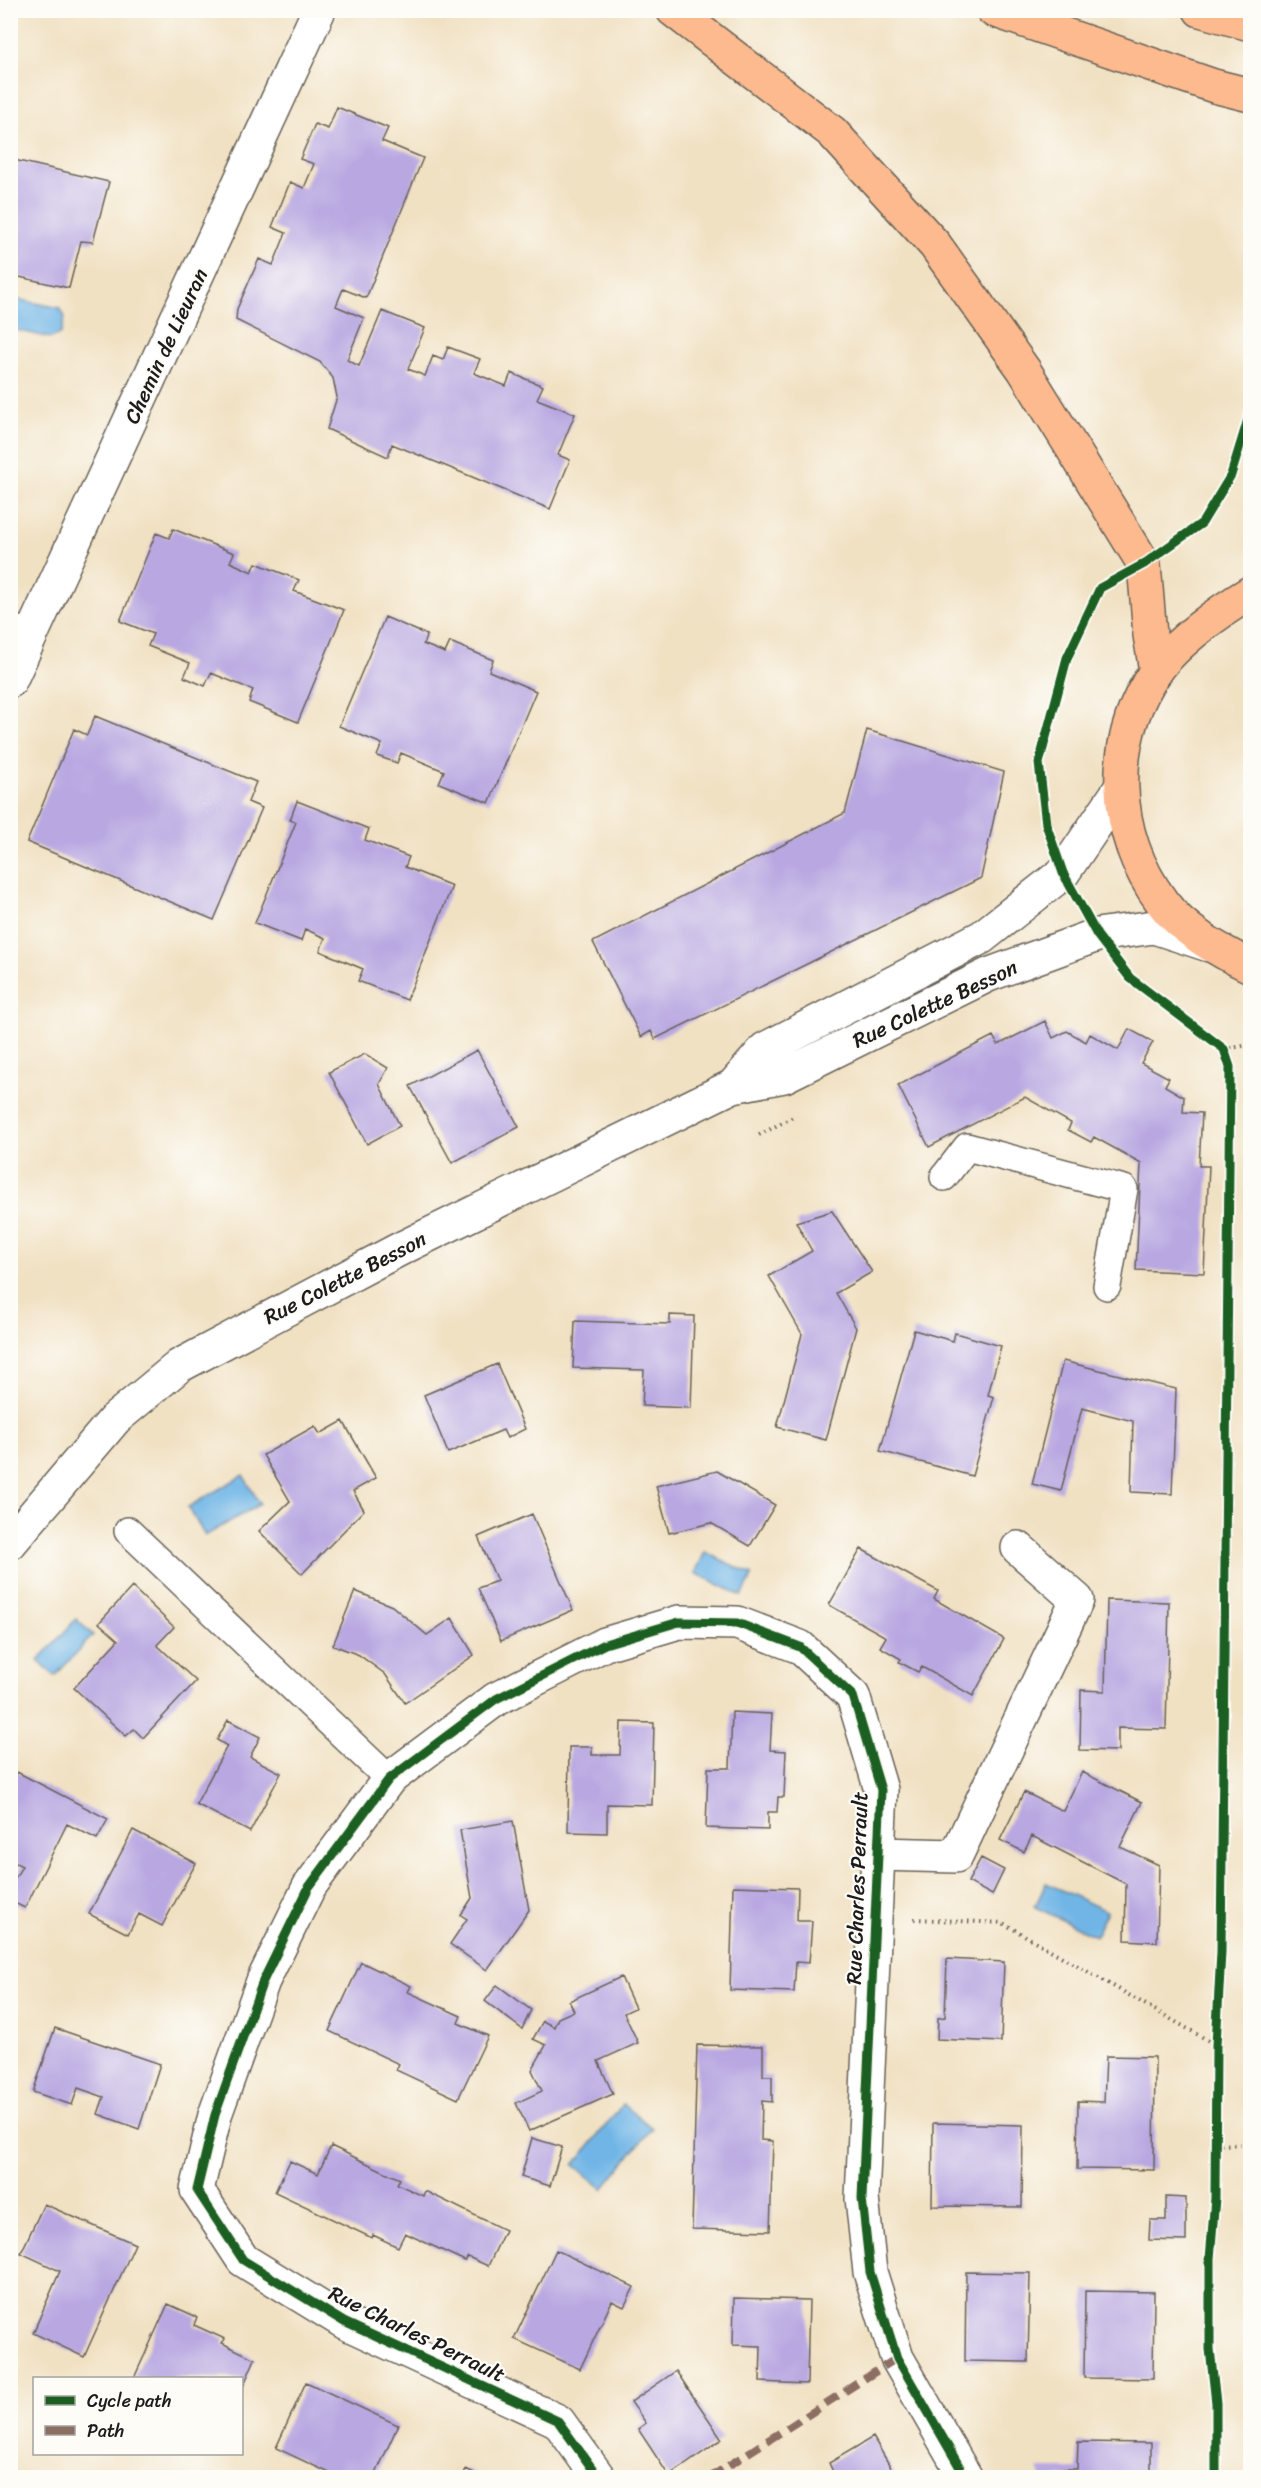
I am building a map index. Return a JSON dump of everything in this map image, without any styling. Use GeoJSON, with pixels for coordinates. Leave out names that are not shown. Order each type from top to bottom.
{"type":"FeatureCollection","features":[{"type":"Feature","properties":{"kind":"main road"},"geometry":{"type":"LineString","coordinates":[[673,10],[832,132],[935,245],[1024,370],[1144,564],[1150,635],[1156,671]]}},
{"type":"Feature","properties":{"kind":"main road"},"geometry":{"type":"LineString","coordinates":[[993,10],[1214,86],[1251,95]]}},
{"type":"Feature","properties":{"kind":"main road"},"geometry":{"type":"LineString","coordinates":[[1200,10],[1251,24]]}},
{"type":"Feature","properties":{"kind":"main road"},"geometry":{"type":"LineString","coordinates":[[1250,592],[1197,629],[1156,671],[1129,727],[1120,789],[1132,850],[1163,903],[1209,945],[1251,966]]}},
{"type":"Feature","properties":{"kind":"street","name":"Chemin de Lieuran"},"geometry":{"type":"LineString","coordinates":[[10,681],[22,631],[319,10]]}},
{"type":"Feature","properties":{"kind":"street","name":"Rue Colette Besson"},"geometry":{"type":"LineString","coordinates":[[733,1086],[765,1049],[982,937],[1063,873],[1120,789]]}},
{"type":"Feature","properties":{"kind":"street","name":"Rue Colette Besson"},"geometry":{"type":"LineString","coordinates":[[10,1543],[115,1419],[179,1366],[398,1250],[733,1086],[784,1076],[988,975],[1097,935],[1154,927],[1209,945]]}},
{"type":"Feature","properties":{"kind":"street"},"geometry":{"type":"LineString","coordinates":[[878,1854],[956,1856],[1077,1600],[1018,1548]]}},
{"type":"Feature","properties":{"kind":"street","name":"Rue Charles Perrault"},"geometry":{"type":"LineString","coordinates":[[599,2478],[558,2421],[344,2322],[243,2260],[197,2190],[215,2115],[263,1981],[309,1887],[389,1779],[496,1699],[605,1644],[679,1622],[737,1623],[800,1647],[853,1696],[880,1790],[862,2198],[870,2272],[897,2358],[966,2478]]}},
{"type":"Feature","properties":{"kind":"lane"},"geometry":{"type":"LineString","coordinates":[[944,1177],[967,1146],[1124,1189],[1107,1286]]}},
{"type":"Feature","properties":{"kind":"lane"},"geometry":{"type":"LineString","coordinates":[[128,1532],[389,1779]]}},
{"type":"Feature","properties":{"kind":"path"},"geometry":{"type":"LineString","coordinates":[[1215,1042],[1226,1053],[1251,1045]]}},
{"type":"Feature","properties":{"kind":"path"},"geometry":{"type":"LineString","coordinates":[[875,1917],[1003,1923],[1216,2045]]}},
{"type":"Feature","properties":{"kind":"path"},"geometry":{"type":"LineString","coordinates":[[1216,2033],[1216,2056]]}},
{"type":"Feature","properties":{"kind":"path"},"geometry":{"type":"LineString","coordinates":[[1215,2134],[1215,2156]]}},
{"type":"Feature","properties":{"kind":"path"},"geometry":{"type":"LineString","coordinates":[[1215,2145],[1251,2144]]}},
{"type":"Feature","properties":{"kind":"water"},"geometry":{"type":"Polygon","coordinates":[[[11,298],[60,308],[65,317],[61,333],[51,338],[11,329],[11,298]]]}},
{"type":"Feature","properties":{"kind":"water"},"geometry":{"type":"Polygon","coordinates":[[[243,1475],[260,1504],[205,1536],[188,1507],[243,1475]]]}},
{"type":"Feature","properties":{"kind":"water"},"geometry":{"type":"Polygon","coordinates":[[[705,1552],[753,1575],[742,1596],[695,1573],[705,1552]]]}},
{"type":"Feature","properties":{"kind":"water"},"geometry":{"type":"Polygon","coordinates":[[[76,1619],[93,1635],[55,1676],[38,1661],[76,1619]]]}},
{"type":"Feature","properties":{"kind":"water"},"geometry":{"type":"Polygon","coordinates":[[[1046,1883],[1107,1911],[1095,1936],[1035,1907],[1046,1883]]]}},
{"type":"Feature","properties":{"kind":"water"},"geometry":{"type":"Polygon","coordinates":[[[623,2104],[652,2128],[603,2189],[574,2165],[623,2104]]]}},
{"type":"Feature","properties":{"kind":"building"},"geometry":{"type":"Polygon","coordinates":[[[337,107],[388,128],[382,141],[423,158],[366,298],[343,289],[336,306],[364,318],[347,360],[359,366],[382,311],[425,328],[408,369],[425,376],[433,356],[443,360],[448,347],[480,359],[474,373],[506,386],[511,373],[543,386],[537,399],[575,414],[558,455],[570,460],[550,509],[392,444],[388,457],[327,429],[337,397],[333,378],[320,362],[236,320],[237,309],[259,259],[273,265],[286,233],[272,227],[290,182],[304,188],[314,164],[300,159],[315,124],[328,129],[337,107]]]}},
{"type":"Feature","properties":{"kind":"building"},"geometry":{"type":"Polygon","coordinates":[[[14,160],[109,182],[93,242],[81,241],[69,288],[10,275],[10,174],[14,160]]]}},
{"type":"Feature","properties":{"kind":"building"},"geometry":{"type":"Polygon","coordinates":[[[173,529],[234,553],[230,562],[252,572],[256,563],[299,580],[294,591],[344,610],[298,722],[249,702],[253,690],[211,673],[205,686],[184,677],[190,663],[148,646],[153,634],[120,621],[156,533],[169,538],[173,529]]]}},
{"type":"Feature","properties":{"kind":"building"},"geometry":{"type":"Polygon","coordinates":[[[385,617],[427,635],[423,644],[445,653],[450,642],[493,660],[489,671],[536,691],[489,803],[439,783],[444,771],[401,753],[397,763],[377,756],[382,744],[339,726],[385,617]]]}},
{"type":"Feature","properties":{"kind":"building"},"geometry":{"type":"Polygon","coordinates":[[[95,716],[256,782],[248,802],[262,808],[214,920],[27,842],[74,729],[87,735],[95,716]]]}},
{"type":"Feature","properties":{"kind":"building"},"geometry":{"type":"Polygon","coordinates":[[[867,730],[1004,772],[981,878],[655,1039],[651,1031],[641,1037],[593,942],[845,813],[867,730]]]}},
{"type":"Feature","properties":{"kind":"building"},"geometry":{"type":"Polygon","coordinates":[[[297,801],[369,829],[365,840],[409,857],[405,867],[452,886],[407,1000],[358,981],[363,969],[320,951],[325,938],[305,929],[301,941],[255,923],[296,822],[290,820],[297,801]]]}},
{"type":"Feature","properties":{"kind":"building"},"geometry":{"type":"Polygon","coordinates":[[[1045,1021],[1053,1038],[1067,1031],[1086,1042],[1090,1034],[1118,1050],[1129,1029],[1153,1042],[1141,1063],[1169,1078],[1165,1086],[1184,1097],[1183,1112],[1202,1113],[1199,1166],[1209,1166],[1204,1273],[1136,1270],[1141,1163],[1094,1137],[1091,1142],[1068,1130],[1071,1123],[1025,1097],[929,1147],[898,1085],[993,1036],[998,1045],[1045,1021]]]}},
{"type":"Feature","properties":{"kind":"building"},"geometry":{"type":"Polygon","coordinates":[[[477,1050],[519,1127],[452,1163],[410,1086],[477,1050]]]}},
{"type":"Feature","properties":{"kind":"building"},"geometry":{"type":"Polygon","coordinates":[[[365,1054],[388,1068],[379,1084],[400,1126],[367,1144],[329,1072],[365,1054]]]}},
{"type":"Feature","properties":{"kind":"building"},"geometry":{"type":"Polygon","coordinates":[[[832,1211],[872,1272],[836,1293],[856,1328],[826,1440],[777,1427],[802,1334],[769,1276],[812,1251],[796,1222],[832,1211]]]}},
{"type":"Feature","properties":{"kind":"building"},"geometry":{"type":"Polygon","coordinates":[[[670,1315],[694,1316],[691,1408],[642,1406],[644,1370],[573,1368],[575,1321],[670,1324],[670,1315]]]}},
{"type":"Feature","properties":{"kind":"building"},"geometry":{"type":"Polygon","coordinates":[[[914,1330],[953,1341],[955,1333],[1001,1346],[988,1395],[994,1397],[972,1476],[880,1451],[914,1330]]]}},
{"type":"Feature","properties":{"kind":"building"},"geometry":{"type":"Polygon","coordinates":[[[1063,1361],[1176,1389],[1172,1494],[1131,1492],[1133,1421],[1082,1408],[1061,1491],[1032,1484],[1063,1361]]]}},
{"type":"Feature","properties":{"kind":"building"},"geometry":{"type":"Polygon","coordinates":[[[497,1364],[525,1429],[507,1438],[503,1430],[448,1453],[424,1395],[497,1364]]]}},
{"type":"Feature","properties":{"kind":"building"},"geometry":{"type":"Polygon","coordinates":[[[343,1421],[376,1478],[353,1491],[364,1510],[302,1574],[259,1531],[290,1501],[263,1455],[315,1426],[320,1434],[343,1421]]]}},
{"type":"Feature","properties":{"kind":"building"},"geometry":{"type":"Polygon","coordinates":[[[717,1471],[775,1505],[750,1546],[711,1523],[669,1533],[656,1486],[717,1471]]]}},
{"type":"Feature","properties":{"kind":"building"},"geometry":{"type":"Polygon","coordinates":[[[532,1514],[573,1610],[501,1641],[478,1588],[497,1581],[478,1537],[532,1514]]]}},
{"type":"Feature","properties":{"kind":"building"},"geometry":{"type":"Polygon","coordinates":[[[861,1549],[938,1591],[934,1599],[1004,1639],[973,1696],[922,1667],[918,1672],[899,1662],[901,1659],[880,1647],[886,1637],[829,1605],[861,1549]]]}},
{"type":"Feature","properties":{"kind":"building"},"geometry":{"type":"Polygon","coordinates":[[[132,1587],[174,1627],[157,1645],[196,1681],[143,1738],[134,1729],[126,1736],[74,1688],[118,1640],[99,1623],[132,1587]]]}},
{"type":"Feature","properties":{"kind":"building"},"geometry":{"type":"Polygon","coordinates":[[[355,1591],[392,1606],[427,1635],[452,1618],[474,1655],[405,1703],[385,1674],[359,1655],[333,1645],[355,1591]]]}},
{"type":"Feature","properties":{"kind":"building"},"geometry":{"type":"Polygon","coordinates":[[[1107,1600],[1169,1602],[1166,1729],[1118,1728],[1118,1751],[1080,1750],[1081,1690],[1105,1691],[1107,1600]]]}},
{"type":"Feature","properties":{"kind":"building"},"geometry":{"type":"Polygon","coordinates":[[[732,1712],[772,1714],[770,1750],[786,1751],[784,1797],[778,1797],[777,1812],[768,1812],[768,1830],[706,1828],[708,1768],[730,1768],[732,1712]]]}},
{"type":"Feature","properties":{"kind":"building"},"geometry":{"type":"Polygon","coordinates":[[[228,1720],[260,1737],[250,1757],[281,1773],[250,1832],[196,1804],[227,1746],[217,1740],[228,1720]]]}},
{"type":"Feature","properties":{"kind":"building"},"geometry":{"type":"Polygon","coordinates":[[[621,1722],[654,1723],[652,1805],[607,1804],[607,1833],[568,1832],[569,1747],[592,1747],[592,1755],[620,1755],[621,1722]]]}},
{"type":"Feature","properties":{"kind":"building"},"geometry":{"type":"Polygon","coordinates":[[[17,1772],[108,1819],[97,1839],[67,1824],[25,1908],[10,1901],[10,1887],[22,1866],[10,1860],[10,1785],[17,1772]]]}},
{"type":"Feature","properties":{"kind":"building"},"geometry":{"type":"Polygon","coordinates":[[[1082,1772],[1142,1802],[1120,1847],[1159,1865],[1157,1942],[1125,1940],[1126,1884],[1032,1836],[1024,1852],[1000,1840],[1024,1792],[1063,1811],[1082,1772]]]}},
{"type":"Feature","properties":{"kind":"building"},"geometry":{"type":"Polygon","coordinates":[[[513,1821],[529,1910],[487,1970],[450,1944],[467,1919],[461,1915],[472,1898],[460,1830],[513,1821]]]}},
{"type":"Feature","properties":{"kind":"building"},"geometry":{"type":"Polygon","coordinates":[[[133,1830],[196,1863],[162,1926],[139,1914],[128,1934],[89,1914],[133,1830]]]}},
{"type":"Feature","properties":{"kind":"building"},"geometry":{"type":"Polygon","coordinates":[[[981,1858],[1004,1870],[992,1895],[968,1882],[981,1858]]]}},
{"type":"Feature","properties":{"kind":"building"},"geometry":{"type":"Polygon","coordinates":[[[733,1886],[798,1888],[797,1921],[812,1921],[809,1963],[796,1962],[794,1992],[730,1990],[733,1886]]]}},
{"type":"Feature","properties":{"kind":"building"},"geometry":{"type":"Polygon","coordinates":[[[947,1959],[1004,1962],[1001,2042],[937,2039],[938,2018],[945,2017],[947,1959]]]}},
{"type":"Feature","properties":{"kind":"building"},"geometry":{"type":"Polygon","coordinates":[[[361,1962],[411,1986],[408,1992],[461,2016],[458,2023],[488,2036],[458,2099],[396,2070],[399,2064],[329,2031],[361,1962]]]}},
{"type":"Feature","properties":{"kind":"building"},"geometry":{"type":"Polygon","coordinates":[[[621,1977],[635,2008],[624,2013],[638,2043],[598,2061],[613,2094],[529,2131],[516,2103],[542,2091],[532,2070],[546,2045],[533,2039],[543,2021],[554,2027],[558,2018],[574,2011],[569,2001],[621,1977]]]}},
{"type":"Feature","properties":{"kind":"building"},"geometry":{"type":"Polygon","coordinates":[[[497,1985],[531,2010],[522,2029],[485,2001],[497,1985]]]}},
{"type":"Feature","properties":{"kind":"building"},"geometry":{"type":"Polygon","coordinates":[[[55,2028],[160,2064],[139,2129],[98,2114],[104,2097],[78,2088],[72,2105],[33,2092],[55,2028]]]}},
{"type":"Feature","properties":{"kind":"building"},"geometry":{"type":"Polygon","coordinates":[[[697,2045],[763,2046],[763,2076],[772,2076],[772,2102],[762,2101],[761,2140],[773,2141],[770,2231],[692,2229],[697,2045]]]}},
{"type":"Feature","properties":{"kind":"building"},"geometry":{"type":"Polygon","coordinates":[[[1106,2056],[1155,2057],[1154,2170],[1077,2169],[1078,2101],[1104,2102],[1106,2056]]]}},
{"type":"Feature","properties":{"kind":"building"},"geometry":{"type":"Polygon","coordinates":[[[933,2123],[1023,2125],[1022,2207],[932,2206],[933,2123]]]}},
{"type":"Feature","properties":{"kind":"building"},"geometry":{"type":"Polygon","coordinates":[[[532,2138],[562,2147],[550,2186],[521,2177],[532,2138]]]}},
{"type":"Feature","properties":{"kind":"building"},"geometry":{"type":"Polygon","coordinates":[[[331,2146],[400,2179],[397,2184],[423,2196],[425,2191],[505,2230],[488,2266],[468,2257],[465,2261],[405,2233],[398,2247],[373,2235],[372,2238],[275,2192],[290,2161],[318,2174],[331,2146]]]}},
{"type":"Feature","properties":{"kind":"building"},"geometry":{"type":"Polygon","coordinates":[[[1166,2197],[1186,2198],[1186,2241],[1149,2240],[1150,2220],[1166,2220],[1166,2197]]]}},
{"type":"Feature","properties":{"kind":"building"},"geometry":{"type":"Polygon","coordinates":[[[44,2204],[135,2244],[84,2357],[33,2333],[60,2271],[21,2253],[44,2204]]]}},
{"type":"Feature","properties":{"kind":"building"},"geometry":{"type":"Polygon","coordinates":[[[556,2250],[634,2287],[624,2307],[612,2301],[580,2369],[514,2339],[556,2250]]]}},
{"type":"Feature","properties":{"kind":"building"},"geometry":{"type":"Polygon","coordinates":[[[966,2272],[1030,2273],[1028,2362],[965,2361],[966,2272]]]}},
{"type":"Feature","properties":{"kind":"building"},"geometry":{"type":"Polygon","coordinates":[[[1085,2291],[1154,2292],[1153,2379],[1084,2378],[1085,2291]]]}},
{"type":"Feature","properties":{"kind":"building"},"geometry":{"type":"Polygon","coordinates":[[[734,2298],[809,2300],[807,2384],[760,2382],[761,2346],[733,2345],[734,2298]]]}},
{"type":"Feature","properties":{"kind":"building"},"geometry":{"type":"Polygon","coordinates":[[[168,2304],[197,2317],[194,2325],[225,2339],[222,2343],[255,2359],[243,2387],[243,2377],[134,2377],[168,2304]]]}},
{"type":"Feature","properties":{"kind":"building"},"geometry":{"type":"Polygon","coordinates":[[[676,2371],[722,2439],[669,2476],[638,2429],[646,2423],[631,2402],[676,2371]]]}},
{"type":"Feature","properties":{"kind":"building"},"geometry":{"type":"Polygon","coordinates":[[[306,2382],[398,2425],[374,2478],[340,2478],[276,2448],[306,2382]]]}},
{"type":"Feature","properties":{"kind":"building"},"geometry":{"type":"Polygon","coordinates":[[[873,2437],[897,2478],[836,2478],[829,2463],[873,2437]]]}},
{"type":"Feature","properties":{"kind":"building"},"geometry":{"type":"Polygon","coordinates":[[[1078,2442],[1151,2443],[1151,2478],[1042,2478],[1038,2469],[1077,2469],[1078,2442]]]}},
{"type":"Feature","properties":{"kind":"building"},"geometry":{"type":"Polygon","coordinates":[[[466,2469],[484,2478],[462,2478],[466,2469]]]}},
{"type":"Feature","properties":{"kind":"marked path"},"geometry":{"type":"LineString","coordinates":[[709,2478],[897,2358]]}},
{"type":"Feature","properties":{"kind":"cycle path"},"geometry":{"type":"LineString","coordinates":[[1216,2478],[1216,2403],[1210,2349],[1210,2259],[1215,2198],[1216,2045],[1221,1952],[1230,1067],[1224,1049],[1130,978],[1097,935],[1063,873],[1046,824],[1039,763],[1067,658],[1100,588],[1144,564],[1202,523],[1231,475],[1250,413]]}},
{"type":"Feature","properties":{"kind":"cycle path"},"geometry":{"type":"LineString","coordinates":[[599,2478],[558,2421],[344,2322],[243,2260],[197,2190],[215,2115],[263,1981],[309,1887],[389,1779],[496,1699],[605,1644],[679,1622],[737,1623],[800,1647],[853,1696],[881,1790],[862,2198],[870,2272],[897,2358],[966,2478]]}}]}
